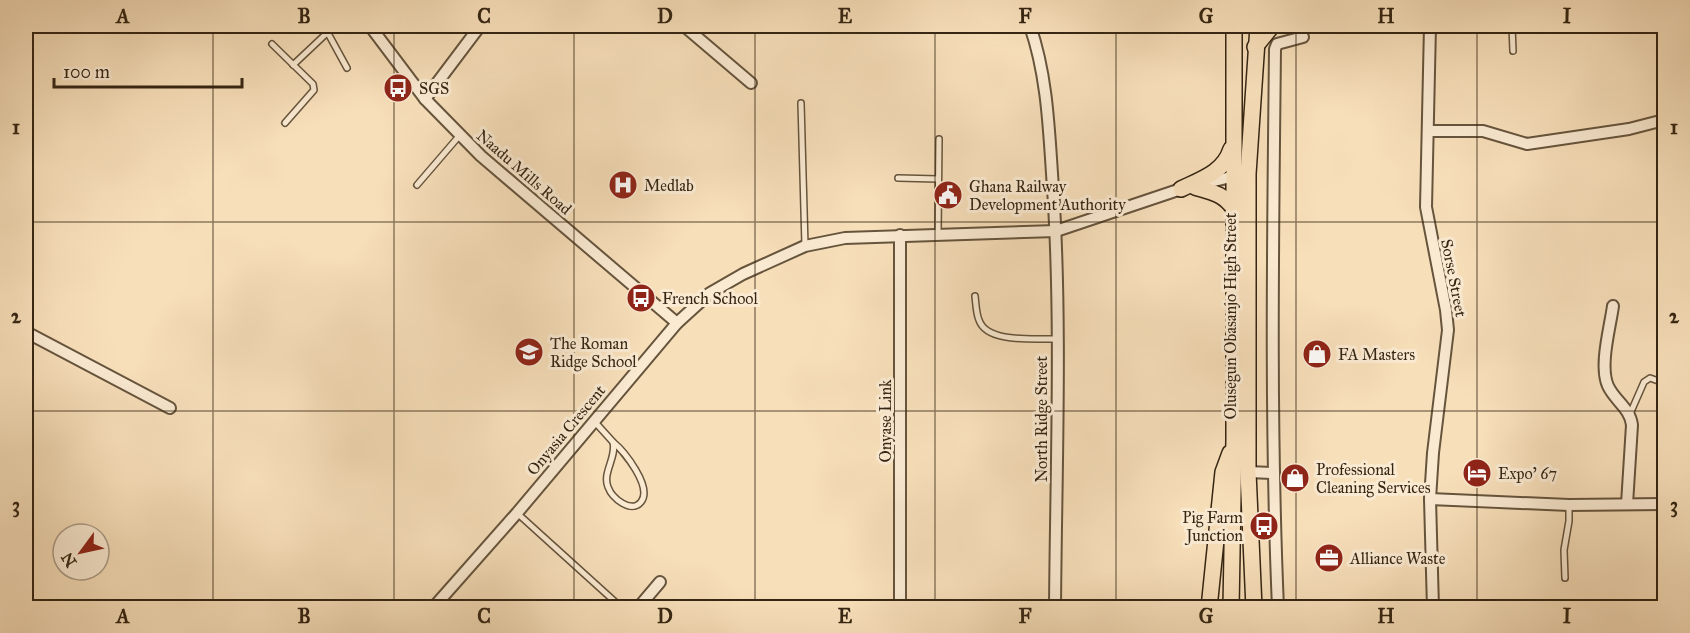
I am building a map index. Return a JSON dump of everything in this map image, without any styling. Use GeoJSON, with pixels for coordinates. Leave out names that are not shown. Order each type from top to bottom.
{"type":"FeatureCollection","features":[{"type":"Feature","properties":{"kind":"main road","name":"Olusegun Obasanjo High Street"},"geometry":{"type":"LineString","coordinates":[[1234,26],[1235,134],[1241,175],[1248,472],[1254,608]]}},
{"type":"Feature","properties":{"kind":"main road","name":"Olusegun Obasanjo High Street"},"geometry":{"type":"LineString","coordinates":[[1231,608],[1234,209],[1241,175],[1258,26]]}},
{"type":"Feature","properties":{"kind":"main road"},"geometry":{"type":"LineString","coordinates":[[1255,48],[1272,26]]}},
{"type":"Feature","properties":{"kind":"main road"},"geometry":{"type":"LineString","coordinates":[[1188,188],[1222,167],[1228,160],[1235,134]]}},
{"type":"Feature","properties":{"kind":"main road"},"geometry":{"type":"LineString","coordinates":[[1188,188],[1219,194],[1227,199],[1234,209]]}},
{"type":"Feature","properties":{"kind":"main road"},"geometry":{"type":"LineString","coordinates":[[1209,608],[1223,472],[1234,439]]}},
{"type":"Feature","properties":{"kind":"street","name":"Naadu Mills Road"},"geometry":{"type":"LineString","coordinates":[[370,26],[424,99],[481,156],[677,323]]}},
{"type":"Feature","properties":{"kind":"street"},"geometry":{"type":"LineString","coordinates":[[424,99],[480,26]]}},
{"type":"Feature","properties":{"kind":"street"},"geometry":{"type":"LineString","coordinates":[[684,26],[751,83]]}},
{"type":"Feature","properties":{"kind":"street","name":"North Ridge Street"},"geometry":{"type":"LineString","coordinates":[[1030,26],[1038,50],[1047,102],[1056,231],[1055,608]]}},
{"type":"Feature","properties":{"kind":"street","name":"Sorse Street"},"geometry":{"type":"LineString","coordinates":[[1430,26],[1426,207],[1448,330],[1432,453],[1430,499],[1433,608]]}},
{"type":"Feature","properties":{"kind":"street"},"geometry":{"type":"LineString","coordinates":[[1278,608],[1273,309],[1275,49],[1278,44],[1303,37]]}},
{"type":"Feature","properties":{"kind":"street"},"geometry":{"type":"LineString","coordinates":[[1428,130],[1483,131],[1527,144],[1629,129],[1665,120]]}},
{"type":"Feature","properties":{"kind":"street","name":"Onyasia Crescent"},"geometry":{"type":"LineString","coordinates":[[439,606],[593,420],[677,323],[710,293],[764,264],[805,246],[845,238],[1056,231],[1188,188],[1241,175]]}},
{"type":"Feature","properties":{"kind":"street","name":"Onyase Link"},"geometry":{"type":"LineString","coordinates":[[900,235],[900,608]]}},
{"type":"Feature","properties":{"kind":"street"},"geometry":{"type":"LineString","coordinates":[[1613,306],[1604,370],[1607,384],[1614,398],[1630,414],[1632,425],[1627,504]]}},
{"type":"Feature","properties":{"kind":"street"},"geometry":{"type":"LineString","coordinates":[[26,332],[170,408]]}},
{"type":"Feature","properties":{"kind":"street"},"geometry":{"type":"LineString","coordinates":[[1248,472],[1274,473]]}},
{"type":"Feature","properties":{"kind":"street"},"geometry":{"type":"LineString","coordinates":[[1430,499],[1569,505],[1665,504]]}},
{"type":"Feature","properties":{"kind":"street"},"geometry":{"type":"LineString","coordinates":[[638,608],[660,582]]}},
{"type":"Feature","properties":{"kind":"lane"},"geometry":{"type":"LineString","coordinates":[[324,26],[347,68]]}},
{"type":"Feature","properties":{"kind":"lane"},"geometry":{"type":"LineString","coordinates":[[1512,26],[1513,51]]}},
{"type":"Feature","properties":{"kind":"lane"},"geometry":{"type":"LineString","coordinates":[[293,65],[328,32]]}},
{"type":"Feature","properties":{"kind":"lane"},"geometry":{"type":"LineString","coordinates":[[272,44],[314,84],[314,90],[285,123]]}},
{"type":"Feature","properties":{"kind":"lane"},"geometry":{"type":"LineString","coordinates":[[801,103],[805,246]]}},
{"type":"Feature","properties":{"kind":"lane"},"geometry":{"type":"LineString","coordinates":[[417,185],[460,135]]}},
{"type":"Feature","properties":{"kind":"lane"},"geometry":{"type":"LineString","coordinates":[[938,234],[939,139]]}},
{"type":"Feature","properties":{"kind":"lane"},"geometry":{"type":"LineString","coordinates":[[898,178],[938,179]]}},
{"type":"Feature","properties":{"kind":"lane"},"geometry":{"type":"LineString","coordinates":[[975,297],[979,321],[988,332],[1005,337],[1057,339]]}},
{"type":"Feature","properties":{"kind":"lane"},"geometry":{"type":"LineString","coordinates":[[1630,414],[1644,382],[1650,378],[1665,383]]}},
{"type":"Feature","properties":{"kind":"lane"},"geometry":{"type":"LineString","coordinates":[[593,420],[613,442],[629,460],[643,486],[644,496],[635,506],[628,506],[615,498],[608,488],[606,479],[614,453],[613,442]]}},
{"type":"Feature","properties":{"kind":"lane"},"geometry":{"type":"LineString","coordinates":[[1565,578],[1564,550],[1569,505]]}},
{"type":"Feature","properties":{"kind":"lane"},"geometry":{"type":"LineString","coordinates":[[517,513],[622,608]]}},
{"type":"Feature","properties":{"kind":"place","name":"SGS"},"geometry":{"type":"Point","coordinates":[398,88]}},
{"type":"Feature","properties":{"kind":"place","name":"Medlab"},"geometry":{"type":"Point","coordinates":[623,185]}},
{"type":"Feature","properties":{"kind":"place","name":"Ghana Railway Development Authority"},"geometry":{"type":"Point","coordinates":[948,195]}},
{"type":"Feature","properties":{"kind":"place","name":"French School"},"geometry":{"type":"Point","coordinates":[641,298]}},
{"type":"Feature","properties":{"kind":"place","name":"The Roman Ridge School"},"geometry":{"type":"Point","coordinates":[529,352]}},
{"type":"Feature","properties":{"kind":"place","name":"FA Masters"},"geometry":{"type":"Point","coordinates":[1317,354]}},
{"type":"Feature","properties":{"kind":"place","name":"Expo' 67"},"geometry":{"type":"Point","coordinates":[1477,473]}},
{"type":"Feature","properties":{"kind":"place","name":"Professional Cleaning Services"},"geometry":{"type":"Point","coordinates":[1295,478]}},
{"type":"Feature","properties":{"kind":"place","name":"Pig Farm Junction"},"geometry":{"type":"Point","coordinates":[1264,526]}},
{"type":"Feature","properties":{"kind":"place","name":"Alliance Waste"},"geometry":{"type":"Point","coordinates":[1329,558]}}]}
